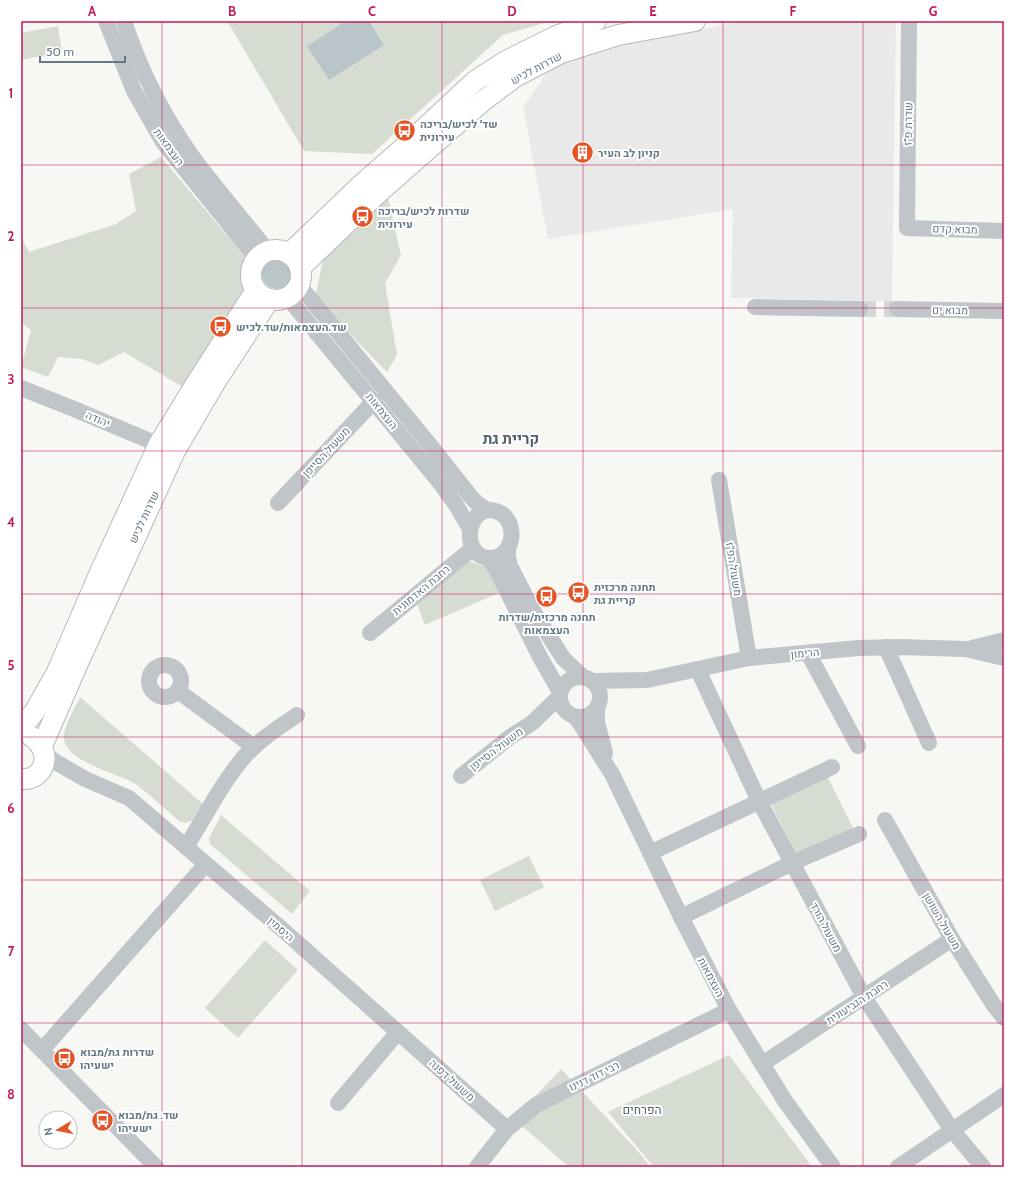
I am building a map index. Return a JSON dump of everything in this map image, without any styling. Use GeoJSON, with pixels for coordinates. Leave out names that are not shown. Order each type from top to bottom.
{"type":"FeatureCollection","features":[{"type":"Feature","properties":{"kind":"main road","name":"שדרות לכיש"},"geometry":{"type":"LineString","coordinates":[[26,778],[42,768],[45,760],[44,749],[81,656],[167,448],[194,387],[283,282],[362,184],[475,81],[506,60],[556,36],[596,21]]}},
{"type":"Feature","properties":{"kind":"main road","name":"שדרות לכיש"},"geometry":{"type":"LineString","coordinates":[[283,282],[382,190],[483,101],[515,77],[561,53],[618,35],[695,21]]}},
{"type":"Feature","properties":{"kind":"main road"},"geometry":{"type":"LineString","coordinates":[[275,250],[283,282],[252,284],[251,271],[262,255],[275,250]]}},
{"type":"Feature","properties":{"kind":"main road","name":"שדרות לכיש"},"geometry":{"type":"LineString","coordinates":[[21,729],[35,711],[56,674],[101,570],[167,448]]}},
{"type":"Feature","properties":{"kind":"main road"},"geometry":{"type":"LineString","coordinates":[[21,735],[31,736],[38,740],[44,749]]}},
{"type":"Feature","properties":{"kind":"street","name":"העצמאות"},"geometry":{"type":"LineString","coordinates":[[106,21],[134,91],[163,142],[262,255]]}},
{"type":"Feature","properties":{"kind":"street","name":"העצמאות"},"geometry":{"type":"LineString","coordinates":[[124,21],[133,47],[149,84],[172,125],[262,255]]}},
{"type":"Feature","properties":{"kind":"street","name":"שדרת פ\"ז"},"geometry":{"type":"LineString","coordinates":[[907,228],[909,21]]}},
{"type":"Feature","properties":{"kind":"street","name":"מבוא קדם"},"geometry":{"type":"LineString","coordinates":[[907,228],[1004,231]]}},
{"type":"Feature","properties":{"kind":"street","name":"העצמאות"},"geometry":{"type":"LineString","coordinates":[[283,282],[374,401],[441,484],[456,505],[470,529]]}},
{"type":"Feature","properties":{"kind":"street","name":"העצמאות"},"geometry":{"type":"LineString","coordinates":[[283,282],[434,450],[471,497],[487,510]]}},
{"type":"Feature","properties":{"kind":"street"},"geometry":{"type":"LineString","coordinates":[[754,307],[860,309]]}},
{"type":"Feature","properties":{"kind":"street","name":"מבוא ים"},"geometry":{"type":"LineString","coordinates":[[897,309],[1004,311]]}},
{"type":"Feature","properties":{"kind":"street","name":"יהודה"},"geometry":{"type":"LineString","coordinates":[[21,388],[74,408],[167,448]]}},
{"type":"Feature","properties":{"kind":"street","name":"משעול הסייפן"},"geometry":{"type":"LineString","coordinates":[[278,503],[374,401]]}},
{"type":"Feature","properties":{"kind":"street","name":"משעול הפ\"ז"},"geometry":{"type":"LineString","coordinates":[[719,480],[748,658]]}},
{"type":"Feature","properties":{"kind":"street"},"geometry":{"type":"LineString","coordinates":[[487,510],[500,512],[509,521],[511,535],[508,556],[510,566],[532,609],[564,658],[599,691],[598,705],[588,716],[573,716],[562,708],[560,695],[495,567],[488,558],[479,554],[473,548],[470,539],[470,529],[476,516],[487,510]]}},
{"type":"Feature","properties":{"kind":"street","name":"רחבת האדמונית"},"geometry":{"type":"LineString","coordinates":[[370,633],[473,548]]}},
{"type":"Feature","properties":{"kind":"street"},"geometry":{"type":"LineString","coordinates":[[488,558],[497,557],[508,548]]}},
{"type":"Feature","properties":{"kind":"street","name":"הרימון"},"geometry":{"type":"LineString","coordinates":[[965,649],[1004,640]]}},
{"type":"Feature","properties":{"kind":"street"},"geometry":{"type":"LineString","coordinates":[[886,647],[928,743]]}},
{"type":"Feature","properties":{"kind":"street","name":"הרימון"},"geometry":{"type":"LineString","coordinates":[[598,705],[617,692],[647,680],[748,658],[886,647],[965,649],[1004,658]]}},
{"type":"Feature","properties":{"kind":"street"},"geometry":{"type":"LineString","coordinates":[[808,653],[858,746]]}},
{"type":"Feature","properties":{"kind":"street","name":"משעול הורד"},"geometry":{"type":"LineString","coordinates":[[698,670],[759,801],[864,997],[952,1130],[982,1167]]}},
{"type":"Feature","properties":{"kind":"street"},"geometry":{"type":"LineString","coordinates":[[560,695],[562,687],[571,679],[587,679]]}},
{"type":"Feature","properties":{"kind":"street","name":"הרימון"},"geometry":{"type":"LineString","coordinates":[[587,679],[647,680]]}},
{"type":"Feature","properties":{"kind":"street"},"geometry":{"type":"LineString","coordinates":[[178,691],[254,747]]}},
{"type":"Feature","properties":{"kind":"street","name":"משעול הסייפן"},"geometry":{"type":"LineString","coordinates":[[461,776],[510,737],[532,723],[560,695]]}},
{"type":"Feature","properties":{"kind":"street","name":"העצמאות"},"geometry":{"type":"LineString","coordinates":[[598,705],[597,722],[599,732],[612,774]]}},
{"type":"Feature","properties":{"kind":"street"},"geometry":{"type":"LineString","coordinates":[[186,847],[227,780],[245,756],[269,734],[297,715]]}},
{"type":"Feature","properties":{"kind":"street","name":"העצמאות"},"geometry":{"type":"LineString","coordinates":[[573,716],[612,774],[681,917],[730,1010],[785,1101],[832,1167]]}},
{"type":"Feature","properties":{"kind":"street","name":"משעול הסייפן"},"geometry":{"type":"LineString","coordinates":[[532,723],[573,716]]}},
{"type":"Feature","properties":{"kind":"street","name":"היסמין"},"geometry":{"type":"LineString","coordinates":[[44,749],[54,761],[85,778],[129,798],[398,1032]]}},
{"type":"Feature","properties":{"kind":"street"},"geometry":{"type":"LineString","coordinates":[[650,853],[832,767]]}},
{"type":"Feature","properties":{"kind":"street","name":"היסמין"},"geometry":{"type":"LineString","coordinates":[[26,778],[49,772],[85,778]]}},
{"type":"Feature","properties":{"kind":"street","name":"משעול השושן"},"geometry":{"type":"LineString","coordinates":[[885,820],[952,939],[1004,1018]]}},
{"type":"Feature","properties":{"kind":"street"},"geometry":{"type":"LineString","coordinates":[[681,917],[792,863],[859,834]]}},
{"type":"Feature","properties":{"kind":"street"},"geometry":{"type":"LineString","coordinates":[[42,1050],[206,864]]}},
{"type":"Feature","properties":{"kind":"street","name":"רחבת הגביעונית"},"geometry":{"type":"LineString","coordinates":[[762,1064],[952,939]]}},
{"type":"Feature","properties":{"kind":"street","name":"רבי דוד דנינו"},"geometry":{"type":"LineString","coordinates":[[477,1167],[507,1128],[536,1105],[730,1010]]}},
{"type":"Feature","properties":{"kind":"street"},"geometry":{"type":"LineString","coordinates":[[338,1103],[398,1032]]}},
{"type":"Feature","properties":{"kind":"street","name":"משעול דפנה"},"geometry":{"type":"LineString","coordinates":[[398,1032],[507,1128]]}},
{"type":"Feature","properties":{"kind":"street"},"geometry":{"type":"LineString","coordinates":[[23,1035],[42,1050],[156,1167]]}},
{"type":"Feature","properties":{"kind":"street"},"geometry":{"type":"LineString","coordinates":[[898,1167],[1004,1095]]}},
{"type":"Feature","properties":{"kind":"shaded area"},"geometry":{"type":"Polygon","coordinates":[[[227,21],[551,21],[503,35],[372,154],[304,151],[227,21]]]}},
{"type":"Feature","properties":{"kind":"shaded area"},"geometry":{"type":"Polygon","coordinates":[[[346,21],[369,21],[384,45],[329,80],[307,46],[346,21]]]}},
{"type":"Feature","properties":{"kind":"shaded area"},"geometry":{"type":"Polygon","coordinates":[[[758,21],[896,21],[892,301],[731,298],[733,209],[548,239],[523,107],[550,68],[632,42],[733,23],[758,21]]]}},
{"type":"Feature","properties":{"kind":"shaded area"},"geometry":{"type":"Polygon","coordinates":[[[58,26],[62,52],[21,60],[21,33],[58,26]]]}},
{"type":"Feature","properties":{"kind":"shaded area"},"geometry":{"type":"Polygon","coordinates":[[[161,157],[247,259],[244,275],[248,291],[186,389],[124,352],[98,365],[82,359],[58,357],[48,377],[21,367],[31,330],[21,323],[21,237],[29,252],[116,224],[136,211],[129,174],[161,157]]]}},
{"type":"Feature","properties":{"kind":"shaded area"},"geometry":{"type":"Polygon","coordinates":[[[388,198],[401,255],[385,283],[397,355],[387,372],[315,298],[323,260],[388,198]]]}},
{"type":"Feature","properties":{"kind":"shaded area"},"geometry":{"type":"Polygon","coordinates":[[[277,259],[288,263],[292,274],[288,285],[277,289],[266,285],[262,274],[266,263],[277,259]]]}},
{"type":"Feature","properties":{"kind":"shaded area"},"geometry":{"type":"Polygon","coordinates":[[[464,559],[488,568],[501,592],[425,625],[416,602],[464,559]]]}},
{"type":"Feature","properties":{"kind":"shaded area"},"geometry":{"type":"Polygon","coordinates":[[[80,697],[203,804],[193,820],[186,823],[179,821],[137,785],[95,767],[75,755],[68,748],[64,740],[65,730],[69,718],[80,697]]]}},
{"type":"Feature","properties":{"kind":"shaded area"},"geometry":{"type":"Polygon","coordinates":[[[827,776],[853,828],[797,856],[771,804],[827,776]]]}},
{"type":"Feature","properties":{"kind":"shaded area"},"geometry":{"type":"Polygon","coordinates":[[[221,815],[310,891],[292,914],[210,844],[209,838],[221,815]]]}},
{"type":"Feature","properties":{"kind":"shaded area"},"geometry":{"type":"Polygon","coordinates":[[[529,856],[544,887],[495,911],[480,880],[529,856]]]}},
{"type":"Feature","properties":{"kind":"shaded area"},"geometry":{"type":"Polygon","coordinates":[[[265,940],[298,970],[238,1038],[205,1008],[265,940]]]}},
{"type":"Feature","properties":{"kind":"shaded area"},"geometry":{"type":"Polygon","coordinates":[[[729,1055],[812,1167],[654,1167],[608,1112],[729,1055]]]}},
{"type":"Feature","properties":{"kind":"shaded area"},"geometry":{"type":"Polygon","coordinates":[[[561,1069],[651,1167],[569,1167],[514,1119],[561,1069]]]}},
{"type":"Feature","properties":{"kind":"tunnel"},"geometry":{"type":"LineString","coordinates":[[860,309],[897,309]]}},
{"type":"Feature","properties":{"kind":"place","name":"שד׳ לכיש/בריכה עירונית"},"geometry":{"type":"Point","coordinates":[404,130]}},
{"type":"Feature","properties":{"kind":"place","name":"קניון לב העיר"},"geometry":{"type":"Point","coordinates":[583,153]}},
{"type":"Feature","properties":{"kind":"place","name":"שדרות לכיש/בריכה עירונית"},"geometry":{"type":"Point","coordinates":[362,217]}},
{"type":"Feature","properties":{"kind":"place","name":"שד.העצמאות/שד.לכיש"},"geometry":{"type":"Point","coordinates":[221,327]}},
{"type":"Feature","properties":{"kind":"place","name":"תחנה מרכזית קריית גת"},"geometry":{"type":"Point","coordinates":[578,593]}},
{"type":"Feature","properties":{"kind":"place","name":"תחנה מרכזית/שדרות העצמאות"},"geometry":{"type":"Point","coordinates":[547,597]}},
{"type":"Feature","properties":{"kind":"place","name":"שדרות גת/מבוא ישעיהו"},"geometry":{"type":"Point","coordinates":[64,1058]}},
{"type":"Feature","properties":{"kind":"place","name":"שד. גת/מבוא ישעיהו"},"geometry":{"type":"Point","coordinates":[102,1121]}},
{"type":"Feature","properties":{"kind":"district","name":"קריית גת"},"geometry":{"type":"Point","coordinates":[511,439]}},
{"type":"Feature","properties":{"kind":"district","name":"הפרחים"},"geometry":{"type":"Point","coordinates":[642,1110]}}]}
